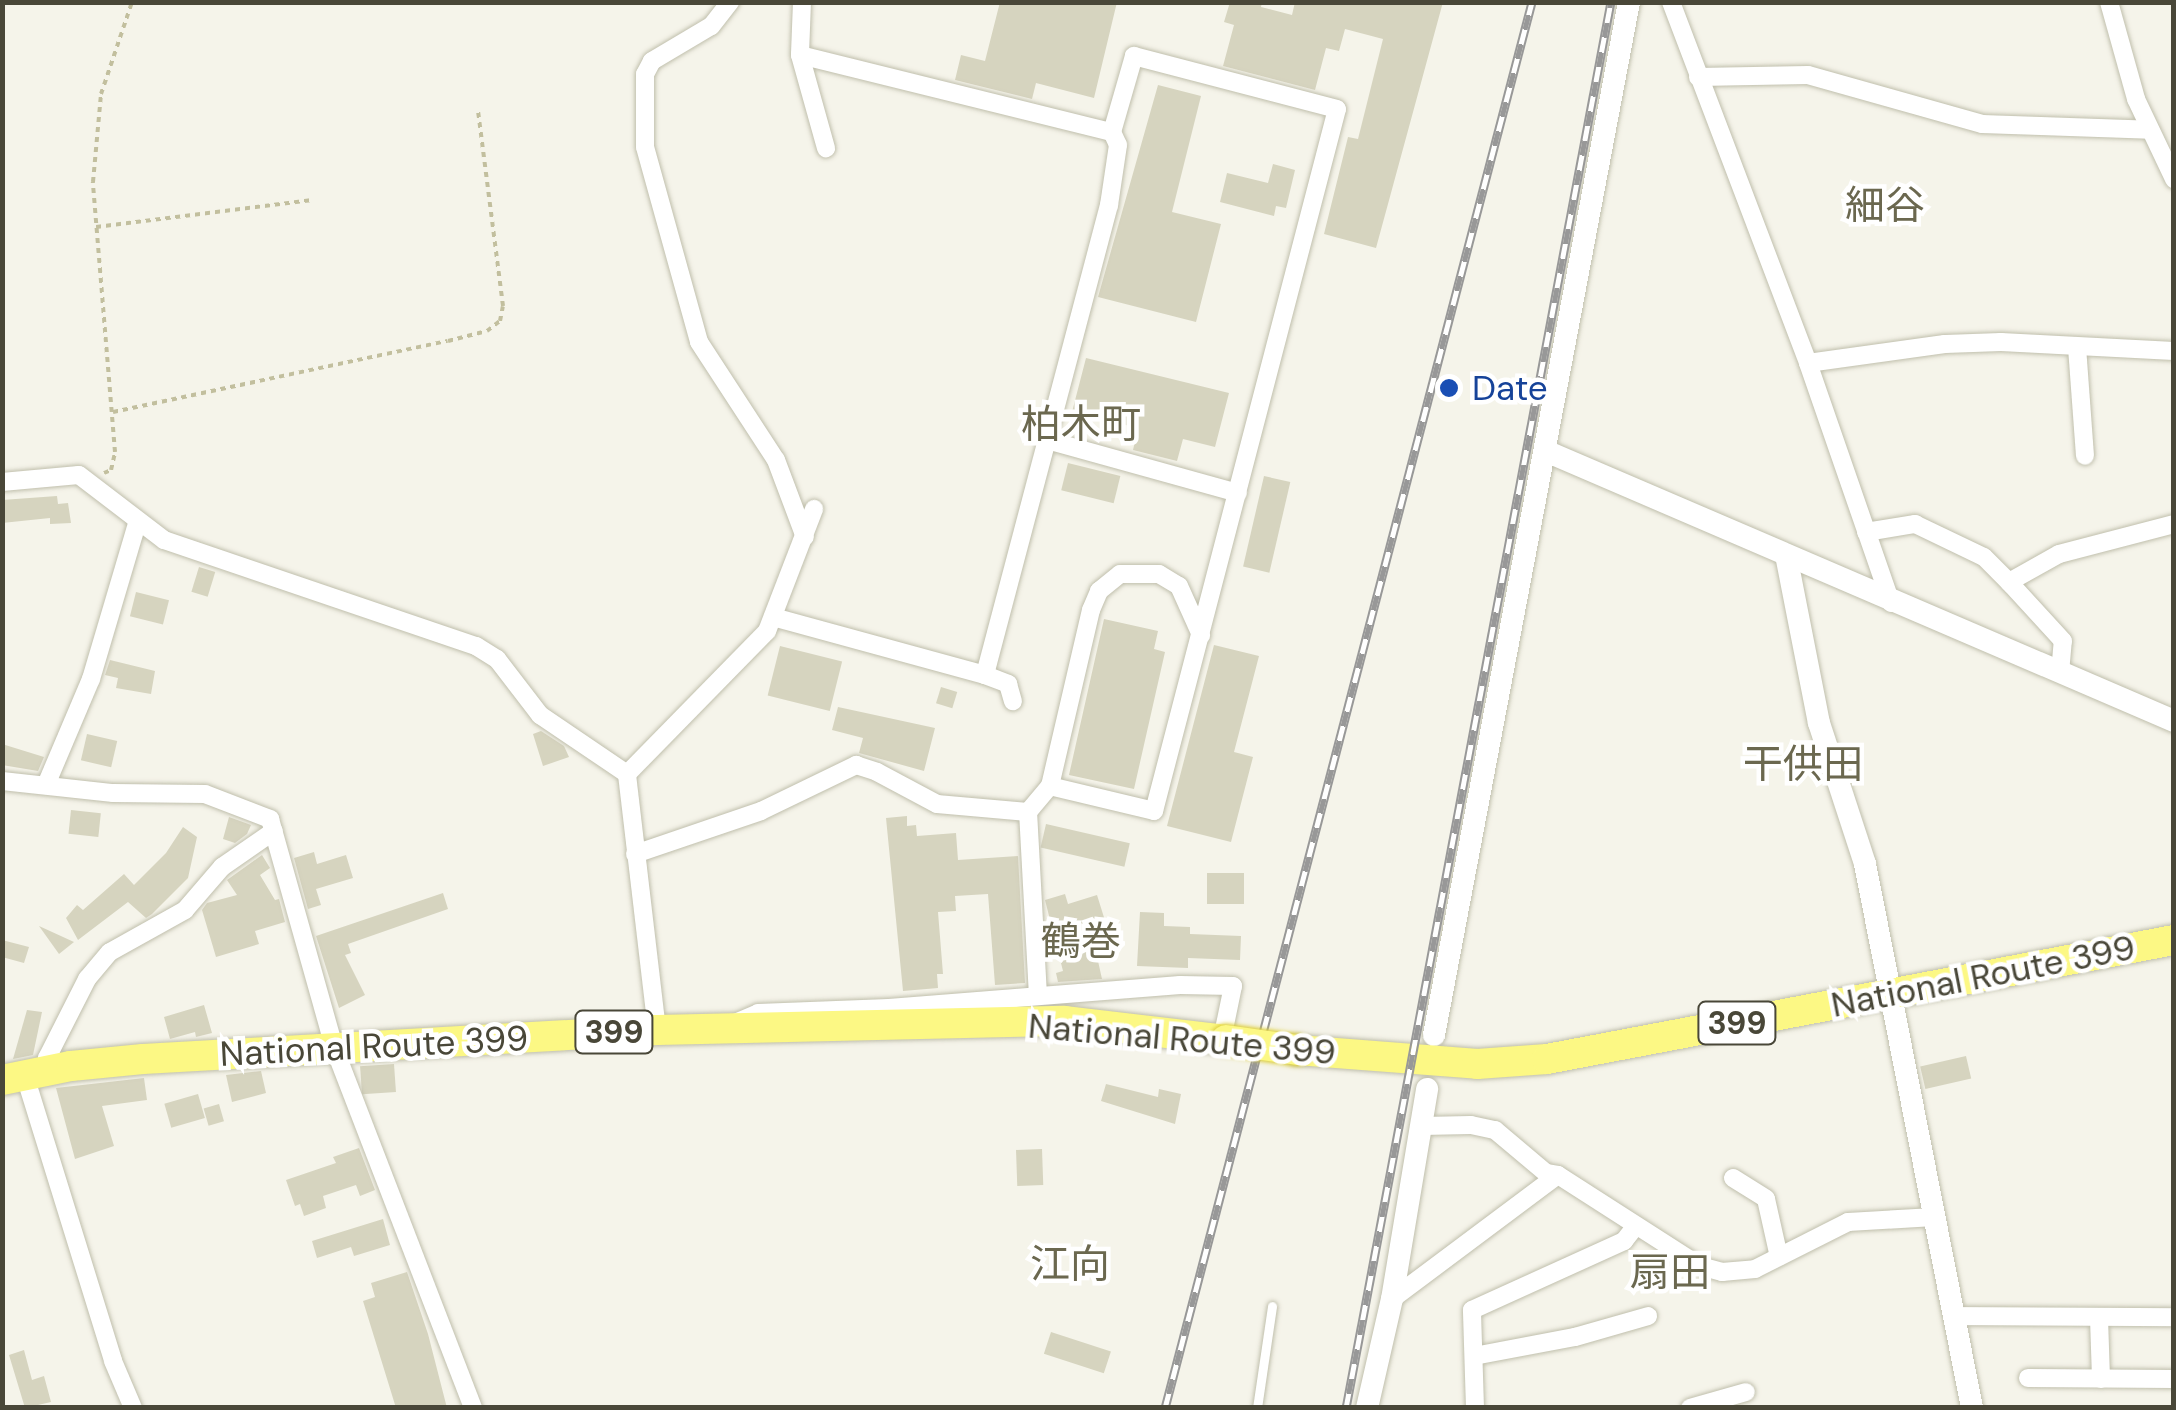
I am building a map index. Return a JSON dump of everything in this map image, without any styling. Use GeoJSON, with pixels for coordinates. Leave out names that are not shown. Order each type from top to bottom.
{"type":"FeatureCollection","features":[{"type":"Feature","properties":{"kind":"highway","name":"National Route 399"},"geometry":{"type":"LineString","coordinates":[[16,1076],[143,1059],[657,1030],[1064,1021],[1296,1050],[1478,1064],[1547,1059],[2174,940]]}},
{"type":"Feature","properties":{"kind":"street"},"geometry":{"type":"LineString","coordinates":[[730,2],[711,26],[676,42],[652,61],[645,74],[646,146],[699,342],[776,460],[805,537]]}},
{"type":"Feature","properties":{"kind":"street"},"geometry":{"type":"LineString","coordinates":[[802,2],[800,55],[826,148]]}},
{"type":"Feature","properties":{"kind":"street"},"geometry":{"type":"LineString","coordinates":[[1434,1036],[1548,452],[1629,2]]}},
{"type":"Feature","properties":{"kind":"street"},"geometry":{"type":"LineString","coordinates":[[1670,2],[1808,363],[1890,603]]}},
{"type":"Feature","properties":{"kind":"street"},"geometry":{"type":"LineString","coordinates":[[2110,2],[2136,98],[2174,178]]}},
{"type":"Feature","properties":{"kind":"street"},"geometry":{"type":"LineString","coordinates":[[800,55],[1112,132]]}},
{"type":"Feature","properties":{"kind":"street"},"geometry":{"type":"LineString","coordinates":[[985,675],[1109,206],[1118,144],[1112,132],[1134,56],[1337,109],[1154,811],[1050,786]]}},
{"type":"Feature","properties":{"kind":"street"},"geometry":{"type":"LineString","coordinates":[[1698,77],[1808,75],[1982,124],[2150,130]]}},
{"type":"Feature","properties":{"kind":"street"},"geometry":{"type":"LineString","coordinates":[[1808,363],[1945,344],[2001,342],[2174,352]]}},
{"type":"Feature","properties":{"kind":"street"},"geometry":{"type":"LineString","coordinates":[[2077,347],[2085,456]]}},
{"type":"Feature","properties":{"kind":"street"},"geometry":{"type":"LineString","coordinates":[[1047,440],[1238,493]]}},
{"type":"Feature","properties":{"kind":"street"},"geometry":{"type":"LineString","coordinates":[[1548,452],[1890,603],[2174,721]]}},
{"type":"Feature","properties":{"kind":"street"},"geometry":{"type":"LineString","coordinates":[[2,482],[79,475],[137,524],[164,540],[476,646],[497,659],[540,715],[627,774]]}},
{"type":"Feature","properties":{"kind":"street"},"geometry":{"type":"LineString","coordinates":[[627,774],[738,666],[774,618],[814,509]]}},
{"type":"Feature","properties":{"kind":"street"},"geometry":{"type":"LineString","coordinates":[[46,785],[90,680],[137,524]]}},
{"type":"Feature","properties":{"kind":"street"},"geometry":{"type":"LineString","coordinates":[[1866,532],[1914,524],[1984,558],[2062,641],[2060,672]]}},
{"type":"Feature","properties":{"kind":"street"},"geometry":{"type":"LineString","coordinates":[[2012,585],[2009,582],[2059,554],[2174,524]]}},
{"type":"Feature","properties":{"kind":"street"},"geometry":{"type":"LineString","coordinates":[[1786,555],[1819,723],[1865,864],[1972,1408]]}},
{"type":"Feature","properties":{"kind":"street"},"geometry":{"type":"LineString","coordinates":[[1038,996],[1028,812],[1050,786],[1091,610],[1108,580],[1134,572],[1172,579],[1189,601],[1201,637]]}},
{"type":"Feature","properties":{"kind":"street"},"geometry":{"type":"LineString","coordinates":[[774,618],[985,675],[1008,684],[1013,701]]}},
{"type":"Feature","properties":{"kind":"street"},"geometry":{"type":"LineString","coordinates":[[635,854],[761,812],[856,765],[878,772],[938,804],[1028,812]]}},
{"type":"Feature","properties":{"kind":"street"},"geometry":{"type":"LineString","coordinates":[[627,774],[657,1030]]}},
{"type":"Feature","properties":{"kind":"street"},"geometry":{"type":"LineString","coordinates":[[2,782],[113,793],[205,794],[270,819],[336,1050],[473,1408]]}},
{"type":"Feature","properties":{"kind":"street"},"geometry":{"type":"LineString","coordinates":[[132,1408],[16,1076],[46,1058],[87,978],[110,952],[185,910],[222,868],[274,831]]}},
{"type":"Feature","properties":{"kind":"street"},"geometry":{"type":"LineString","coordinates":[[721,1029],[758,1012],[1180,985],[1233,986],[1224,1039]]}},
{"type":"Feature","properties":{"kind":"street"},"geometry":{"type":"LineString","coordinates":[[1368,1408],[1392,1300],[1427,1089]]}},
{"type":"Feature","properties":{"kind":"street"},"geometry":{"type":"LineString","coordinates":[[1422,1126],[1471,1125],[1495,1130],[1546,1174],[1558,1175],[1700,1266],[1722,1272],[1755,1269],[1848,1222],[1934,1216]]}},
{"type":"Feature","properties":{"kind":"street"},"geometry":{"type":"LineString","coordinates":[[1392,1300],[1558,1175]]}},
{"type":"Feature","properties":{"kind":"street"},"geometry":{"type":"LineString","coordinates":[[1733,1178],[1766,1198],[1778,1257]]}},
{"type":"Feature","properties":{"kind":"street"},"geometry":{"type":"LineString","coordinates":[[1475,1408],[1472,1310],[1624,1242],[1635,1227]]}},
{"type":"Feature","properties":{"kind":"street"},"geometry":{"type":"LineString","coordinates":[[1474,1356],[1575,1337],[1648,1316]]}},
{"type":"Feature","properties":{"kind":"street"},"geometry":{"type":"LineString","coordinates":[[1954,1316],[2174,1317]]}},
{"type":"Feature","properties":{"kind":"street"},"geometry":{"type":"LineString","coordinates":[[2100,1318],[2101,1379]]}},
{"type":"Feature","properties":{"kind":"street"},"geometry":{"type":"LineString","coordinates":[[2028,1378],[2174,1379]]}},
{"type":"Feature","properties":{"kind":"street"},"geometry":{"type":"LineString","coordinates":[[1690,1408],[1746,1392]]}},
{"type":"Feature","properties":{"kind":"lane"},"geometry":{"type":"LineString","coordinates":[[1257,1408],[1272,1306]]}},
{"type":"Feature","properties":{"kind":"path"},"geometry":{"type":"LineString","coordinates":[[86,482],[111,470],[115,452],[93,182],[102,94],[132,2]]}},
{"type":"Feature","properties":{"kind":"path"},"geometry":{"type":"LineString","coordinates":[[113,412],[448,341],[487,330],[500,321],[504,306],[478,112]]}},
{"type":"Feature","properties":{"kind":"path"},"geometry":{"type":"LineString","coordinates":[[96,227],[312,200]]}},
{"type":"Feature","properties":{"kind":"building"},"geometry":{"type":"Polygon","coordinates":[[[1000,2],[1117,2],[1094,98],[1036,83],[1032,99],[955,80],[961,55],[985,61],[1000,2]]]}},
{"type":"Feature","properties":{"kind":"building"},"geometry":{"type":"Polygon","coordinates":[[[1230,2],[1262,2],[1261,7],[1292,15],[1295,2],[1443,2],[1376,248],[1324,234],[1348,137],[1358,139],[1383,39],[1345,29],[1339,51],[1326,48],[1315,90],[1223,66],[1234,25],[1224,22],[1230,2]]]}},
{"type":"Feature","properties":{"kind":"building"},"geometry":{"type":"Polygon","coordinates":[[[1158,85],[1201,96],[1172,212],[1221,224],[1196,322],[1098,297],[1158,85]]]}},
{"type":"Feature","properties":{"kind":"building"},"geometry":{"type":"Polygon","coordinates":[[[1273,164],[1295,170],[1286,208],[1276,206],[1274,216],[1220,202],[1227,173],[1268,183],[1273,164]]]}},
{"type":"Feature","properties":{"kind":"building"},"geometry":{"type":"Polygon","coordinates":[[[1086,358],[1229,393],[1215,447],[1183,439],[1177,461],[1133,450],[1138,428],[1072,412],[1086,358]]]}},
{"type":"Feature","properties":{"kind":"building"},"geometry":{"type":"Polygon","coordinates":[[[1068,463],[1120,476],[1114,503],[1061,490],[1068,463]]]}},
{"type":"Feature","properties":{"kind":"building"},"geometry":{"type":"Polygon","coordinates":[[[1264,476],[1290,482],[1269,573],[1243,567],[1264,476]]]}},
{"type":"Feature","properties":{"kind":"building"},"geometry":{"type":"Polygon","coordinates":[[[57,496],[58,504],[68,503],[71,523],[50,524],[50,518],[2,523],[2,500],[57,496]]]}},
{"type":"Feature","properties":{"kind":"building"},"geometry":{"type":"Polygon","coordinates":[[[199,567],[215,572],[208,597],[191,592],[199,567]]]}},
{"type":"Feature","properties":{"kind":"building"},"geometry":{"type":"Polygon","coordinates":[[[136,592],[169,600],[163,624],[130,616],[136,592]]]}},
{"type":"Feature","properties":{"kind":"building"},"geometry":{"type":"Polygon","coordinates":[[[1104,619],[1158,631],[1154,649],[1165,652],[1134,789],[1069,775],[1104,619]]]}},
{"type":"Feature","properties":{"kind":"building"},"geometry":{"type":"Polygon","coordinates":[[[1214,645],[1259,656],[1234,752],[1253,757],[1231,842],[1167,826],[1214,645]]]}},
{"type":"Feature","properties":{"kind":"building"},"geometry":{"type":"Polygon","coordinates":[[[780,646],[842,661],[830,711],[768,695],[780,646]]]}},
{"type":"Feature","properties":{"kind":"building"},"geometry":{"type":"Polygon","coordinates":[[[110,660],[155,671],[151,694],[116,688],[118,678],[105,675],[110,660]]]}},
{"type":"Feature","properties":{"kind":"building"},"geometry":{"type":"Polygon","coordinates":[[[941,687],[957,692],[952,708],[936,703],[941,687]]]}},
{"type":"Feature","properties":{"kind":"building"},"geometry":{"type":"Polygon","coordinates":[[[838,707],[935,728],[924,771],[859,753],[863,738],[832,730],[838,707]]]}},
{"type":"Feature","properties":{"kind":"building"},"geometry":{"type":"Polygon","coordinates":[[[541,731],[564,746],[569,757],[543,766],[533,734],[541,731]]]}},
{"type":"Feature","properties":{"kind":"building"},"geometry":{"type":"Polygon","coordinates":[[[87,734],[117,741],[111,767],[81,760],[87,734]]]}},
{"type":"Feature","properties":{"kind":"building"},"geometry":{"type":"Polygon","coordinates":[[[2,744],[44,757],[38,771],[2,765],[2,744]]]}},
{"type":"Feature","properties":{"kind":"building"},"geometry":{"type":"Polygon","coordinates":[[[71,810],[101,813],[98,837],[68,834],[71,810]]]}},
{"type":"Feature","properties":{"kind":"building"},"geometry":{"type":"Polygon","coordinates":[[[907,816],[907,826],[916,825],[917,836],[956,833],[958,860],[1018,856],[1025,983],[995,985],[988,894],[955,896],[956,911],[938,912],[943,974],[937,974],[938,988],[903,991],[886,818],[907,816]]]}},
{"type":"Feature","properties":{"kind":"building"},"geometry":{"type":"Polygon","coordinates":[[[229,817],[251,825],[235,843],[223,839],[229,817]]]}},
{"type":"Feature","properties":{"kind":"building"},"geometry":{"type":"Polygon","coordinates":[[[1046,824],[1130,843],[1124,867],[1041,847],[1046,824]]]}},
{"type":"Feature","properties":{"kind":"building"},"geometry":{"type":"Polygon","coordinates":[[[183,827],[197,837],[188,878],[146,918],[128,902],[78,940],[66,918],[77,905],[83,910],[124,874],[134,885],[166,853],[183,827]]]}},
{"type":"Feature","properties":{"kind":"building"},"geometry":{"type":"Polygon","coordinates":[[[314,852],[317,864],[346,855],[353,878],[316,889],[321,905],[308,909],[294,858],[314,852]]]}},
{"type":"Feature","properties":{"kind":"building"},"geometry":{"type":"Polygon","coordinates":[[[262,855],[270,868],[260,875],[275,900],[279,899],[285,922],[255,931],[259,944],[216,957],[202,910],[207,903],[237,895],[227,880],[262,855]]]}},
{"type":"Feature","properties":{"kind":"building"},"geometry":{"type":"Polygon","coordinates":[[[1207,873],[1244,873],[1244,904],[1207,904],[1207,873]]]}},
{"type":"Feature","properties":{"kind":"building"},"geometry":{"type":"Polygon","coordinates":[[[443,893],[448,909],[348,944],[351,953],[345,955],[365,995],[339,1008],[316,936],[443,893]]]}},
{"type":"Feature","properties":{"kind":"building"},"geometry":{"type":"Polygon","coordinates":[[[1065,894],[1068,904],[1097,895],[1107,927],[1093,932],[1103,960],[1098,961],[1102,979],[1058,982],[1056,973],[1063,971],[1045,900],[1065,894]]]}},
{"type":"Feature","properties":{"kind":"building"},"geometry":{"type":"Polygon","coordinates":[[[1140,912],[1164,913],[1164,926],[1190,927],[1190,934],[1241,936],[1240,960],[1188,958],[1188,968],[1137,966],[1140,912]]]}},
{"type":"Feature","properties":{"kind":"building"},"geometry":{"type":"Polygon","coordinates":[[[39,926],[74,942],[59,954],[39,926]]]}},
{"type":"Feature","properties":{"kind":"building"},"geometry":{"type":"Polygon","coordinates":[[[2,940],[29,947],[24,963],[2,957],[2,940]]]}},
{"type":"Feature","properties":{"kind":"building"},"geometry":{"type":"Polygon","coordinates":[[[204,1005],[212,1033],[196,1037],[195,1032],[170,1039],[164,1017],[204,1005]]]}},
{"type":"Feature","properties":{"kind":"building"},"geometry":{"type":"Polygon","coordinates":[[[27,1010],[42,1012],[33,1055],[13,1059],[27,1010]]]}},
{"type":"Feature","properties":{"kind":"building"},"geometry":{"type":"Polygon","coordinates":[[[1966,1056],[1971,1078],[1925,1089],[1920,1067],[1966,1056]]]}},
{"type":"Feature","properties":{"kind":"building"},"geometry":{"type":"Polygon","coordinates":[[[394,1064],[396,1092],[362,1094],[360,1066],[394,1064]]]}},
{"type":"Feature","properties":{"kind":"building"},"geometry":{"type":"Polygon","coordinates":[[[261,1071],[266,1093],[232,1102],[226,1075],[261,1071]]]}},
{"type":"Feature","properties":{"kind":"building"},"geometry":{"type":"Polygon","coordinates":[[[144,1078],[147,1100],[102,1106],[114,1146],[75,1159],[56,1088],[144,1078]]]}},
{"type":"Feature","properties":{"kind":"building"},"geometry":{"type":"Polygon","coordinates":[[[1106,1084],[1158,1097],[1159,1089],[1181,1094],[1175,1124],[1101,1101],[1106,1084]]]}},
{"type":"Feature","properties":{"kind":"building"},"geometry":{"type":"Polygon","coordinates":[[[198,1094],[205,1118],[171,1128],[164,1104],[198,1094]]]}},
{"type":"Feature","properties":{"kind":"building"},"geometry":{"type":"Polygon","coordinates":[[[219,1104],[224,1121],[209,1126],[204,1108],[219,1104]]]}},
{"type":"Feature","properties":{"kind":"building"},"geometry":{"type":"Polygon","coordinates":[[[359,1148],[375,1190],[360,1196],[356,1185],[323,1196],[326,1208],[304,1216],[300,1204],[295,1206],[286,1180],[336,1163],[333,1157],[359,1148]]]}},
{"type":"Feature","properties":{"kind":"building"},"geometry":{"type":"Polygon","coordinates":[[[1042,1149],[1043,1185],[1017,1186],[1016,1150],[1042,1149]]]}},
{"type":"Feature","properties":{"kind":"building"},"geometry":{"type":"Polygon","coordinates":[[[383,1219],[390,1245],[354,1256],[351,1247],[317,1258],[312,1241],[383,1219]]]}},
{"type":"Feature","properties":{"kind":"building"},"geometry":{"type":"Polygon","coordinates":[[[407,1272],[447,1408],[396,1408],[363,1301],[375,1297],[371,1283],[407,1272]]]}},
{"type":"Feature","properties":{"kind":"building"},"geometry":{"type":"Polygon","coordinates":[[[1051,1332],[1111,1351],[1104,1373],[1044,1354],[1051,1332]]]}},
{"type":"Feature","properties":{"kind":"building"},"geometry":{"type":"Polygon","coordinates":[[[24,1350],[32,1380],[44,1376],[51,1402],[25,1408],[9,1355],[24,1350]]]}},
{"type":"Feature","properties":{"kind":"railway"},"geometry":{"type":"LineString","coordinates":[[1165,1408],[1532,2]]}},
{"type":"Feature","properties":{"kind":"railway"},"geometry":{"type":"LineString","coordinates":[[1346,1408],[1611,2]]}},
{"type":"Feature","properties":{"kind":"place","name":"Date"},"geometry":{"type":"Point","coordinates":[1449,388]}},
{"type":"Feature","properties":{"kind":"district","name":"細谷"},"geometry":{"type":"Point","coordinates":[1885,205]}},
{"type":"Feature","properties":{"kind":"district","name":"柏木町"},"geometry":{"type":"Point","coordinates":[1081,424]}},
{"type":"Feature","properties":{"kind":"district","name":"干供田"},"geometry":{"type":"Point","coordinates":[1803,764]}},
{"type":"Feature","properties":{"kind":"district","name":"鶴巻"},"geometry":{"type":"Point","coordinates":[1081,941]}},
{"type":"Feature","properties":{"kind":"district","name":"江向"},"geometry":{"type":"Point","coordinates":[1070,1264]}},
{"type":"Feature","properties":{"kind":"district","name":"扇田"},"geometry":{"type":"Point","coordinates":[1670,1272]}}]}
